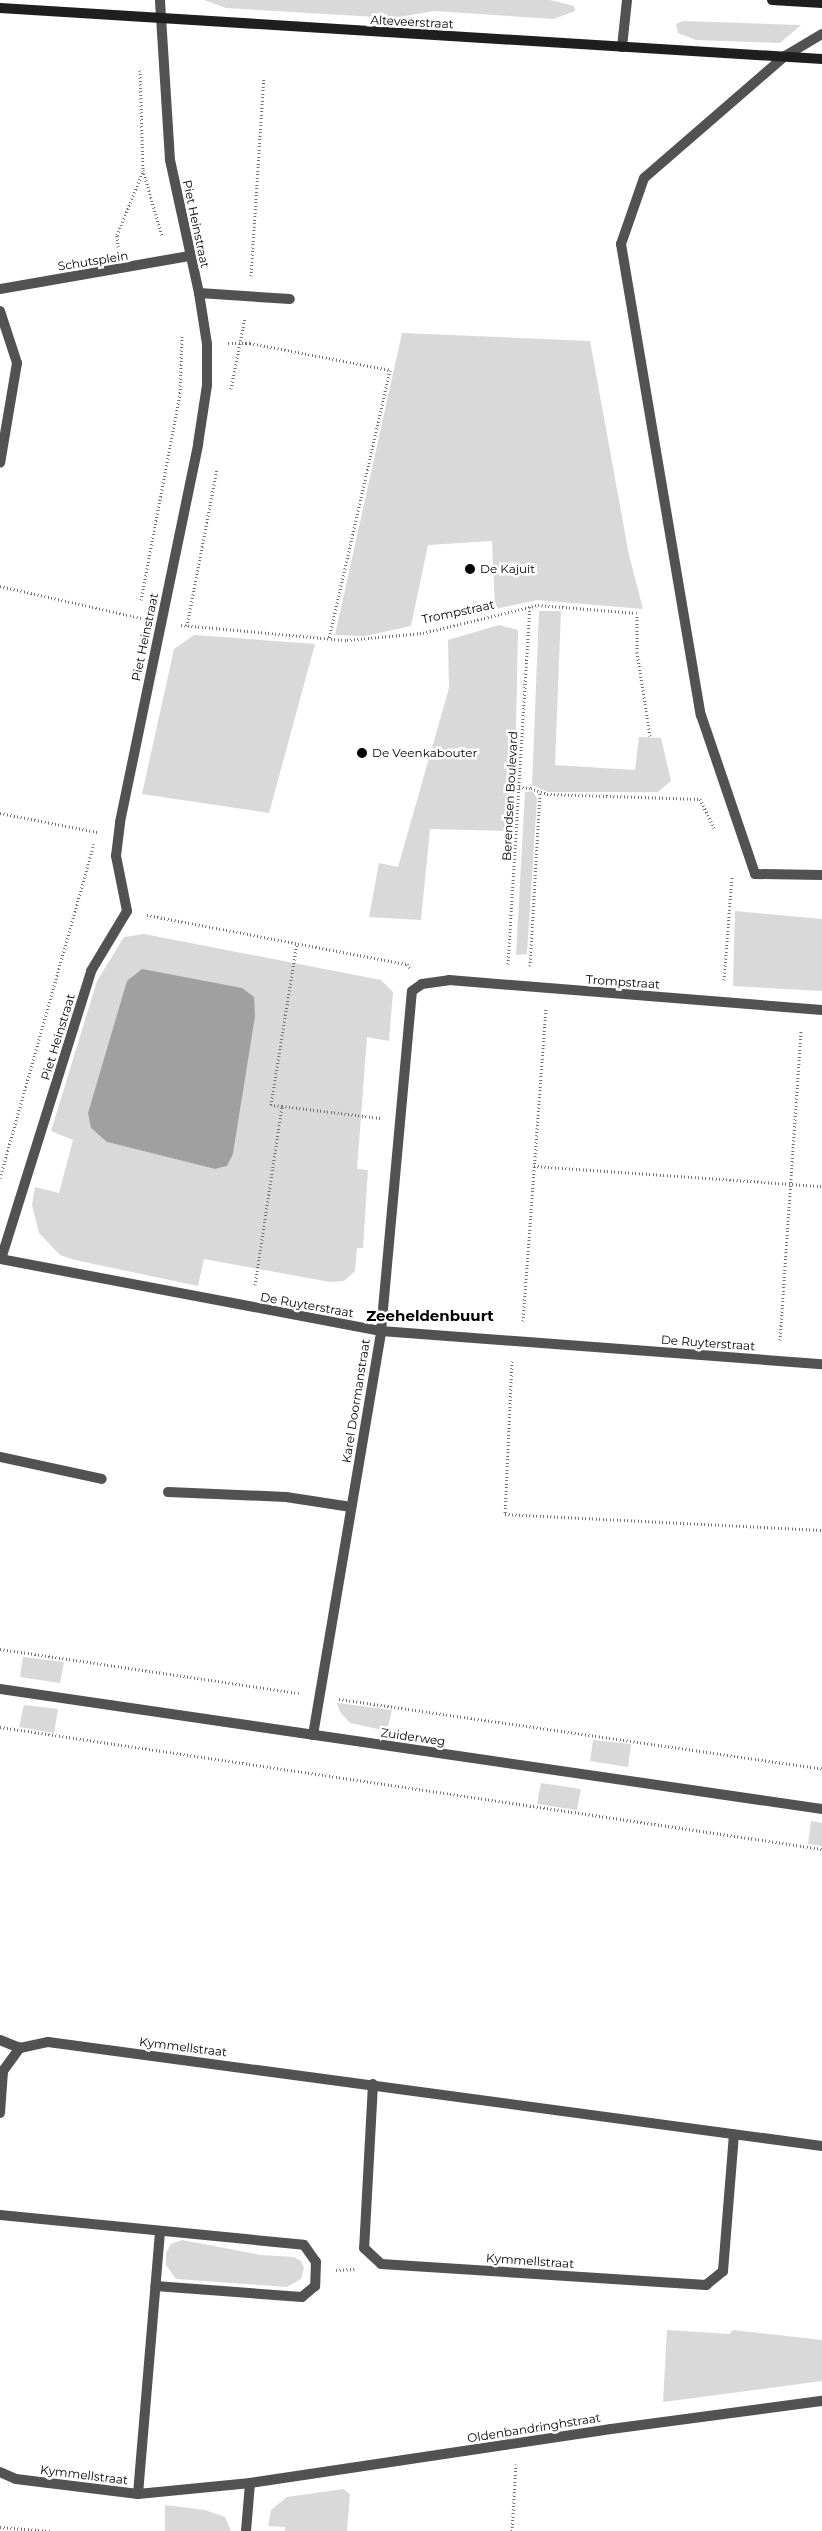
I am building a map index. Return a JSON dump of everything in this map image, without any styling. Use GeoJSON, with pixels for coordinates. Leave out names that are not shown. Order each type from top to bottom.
{"type":"FeatureCollection","features":[{"type":"Feature","properties":{"kind":"street","name":"Piet Heinstraat"},"geometry":{"type":"LineString","coordinates":[[0,1259],[92,971],[127,911],[116,856],[120,822],[198,444],[207,385],[207,344],[199,293],[189,256],[170,160],[160,0]]}},
{"type":"Feature","properties":{"kind":"street"},"geometry":{"type":"LineString","coordinates":[[622,47],[626,0]]}},
{"type":"Feature","properties":{"kind":"street"},"geometry":{"type":"LineString","coordinates":[[772,0],[822,3]]}},
{"type":"Feature","properties":{"kind":"street","name":"Alteveerstraat"},"geometry":{"type":"LineString","coordinates":[[0,8],[162,20],[822,59]]}},
{"type":"Feature","properties":{"kind":"street"},"geometry":{"type":"LineString","coordinates":[[822,34],[785,56],[644,178],[621,244],[701,715],[755,874],[822,875]]}},
{"type":"Feature","properties":{"kind":"street","name":"Schutsplein"},"geometry":{"type":"LineString","coordinates":[[0,289],[120,270],[189,256]]}},
{"type":"Feature","properties":{"kind":"street"},"geometry":{"type":"LineString","coordinates":[[199,293],[290,299]]}},
{"type":"Feature","properties":{"kind":"street"},"geometry":{"type":"LineString","coordinates":[[0,311],[16,363],[0,463]]}},
{"type":"Feature","properties":{"kind":"street","name":"Trompstraat"},"geometry":{"type":"LineString","coordinates":[[422,984],[449,980],[822,1010]]}},
{"type":"Feature","properties":{"kind":"street","name":"Karel Doormanstraat"},"geometry":{"type":"LineString","coordinates":[[313,1735],[380,1331],[412,991],[422,984]]}},
{"type":"Feature","properties":{"kind":"street","name":"De Ruyterstraat"},"geometry":{"type":"LineString","coordinates":[[0,1259],[380,1331],[822,1364]]}},
{"type":"Feature","properties":{"kind":"street"},"geometry":{"type":"LineString","coordinates":[[0,1457],[102,1480]]}},
{"type":"Feature","properties":{"kind":"street"},"geometry":{"type":"LineString","coordinates":[[168,1492],[286,1497],[352,1508]]}},
{"type":"Feature","properties":{"kind":"street","name":"Zuiderweg"},"geometry":{"type":"LineString","coordinates":[[0,1689],[822,1809]]}},
{"type":"Feature","properties":{"kind":"street"},"geometry":{"type":"LineString","coordinates":[[0,2040],[20,2048],[2,2071],[0,2114]]}},
{"type":"Feature","properties":{"kind":"street","name":"Kymmellstraat"},"geometry":{"type":"LineString","coordinates":[[20,2048],[48,2042],[373,2084],[822,2146]]}},
{"type":"Feature","properties":{"kind":"street"},"geometry":{"type":"LineString","coordinates":[[373,2084],[364,2248],[381,2264]]}},
{"type":"Feature","properties":{"kind":"street","name":"Kymmellstraat"},"geometry":{"type":"LineString","coordinates":[[381,2264],[706,2286],[724,2271],[734,2134]]}},
{"type":"Feature","properties":{"kind":"street"},"geometry":{"type":"LineString","coordinates":[[0,2215],[304,2245],[316,2262],[315,2286],[302,2297],[155,2286]]}},
{"type":"Feature","properties":{"kind":"street","name":"Kymmellstraat"},"geometry":{"type":"LineString","coordinates":[[0,2472],[16,2480],[138,2494],[160,2231]]}},
{"type":"Feature","properties":{"kind":"street","name":"Oldenbandringhstraat"},"geometry":{"type":"LineString","coordinates":[[138,2494],[250,2483],[517,2443],[822,2401]]}},
{"type":"Feature","properties":{"kind":"street"},"geometry":{"type":"LineString","coordinates":[[246,2531],[250,2483]]}},
{"type":"Feature","properties":{"kind":"path"},"geometry":{"type":"LineString","coordinates":[[140,70],[143,170],[169,260]]}},
{"type":"Feature","properties":{"kind":"path"},"geometry":{"type":"LineString","coordinates":[[230,395],[239,342],[250,296],[264,77]]}},
{"type":"Feature","properties":{"kind":"path"},"geometry":{"type":"LineString","coordinates":[[120,270],[117,235],[143,170]]}},
{"type":"Feature","properties":{"kind":"path","name":"Piet Heinstraat"},"geometry":{"type":"LineString","coordinates":[[136,627],[180,393],[182,327]]}},
{"type":"Feature","properties":{"kind":"path"},"geometry":{"type":"LineString","coordinates":[[182,344],[239,342],[390,370],[329,639]]}},
{"type":"Feature","properties":{"kind":"path"},"geometry":{"type":"LineString","coordinates":[[187,626],[218,462]]}},
{"type":"Feature","properties":{"kind":"path","name":"Trompstraat"},"geometry":{"type":"LineString","coordinates":[[0,586],[161,623],[329,639],[379,638],[423,633],[538,605],[637,613],[637,652],[650,736]]}},
{"type":"Feature","properties":{"kind":"path","name":"Berendsen Boulevard"},"geometry":{"type":"LineString","coordinates":[[507,985],[530,607]]}},
{"type":"Feature","properties":{"kind":"path"},"geometry":{"type":"LineString","coordinates":[[519,787],[540,791],[700,800],[717,832]]}},
{"type":"Feature","properties":{"kind":"path"},"geometry":{"type":"LineString","coordinates":[[529,987],[540,791]]}},
{"type":"Feature","properties":{"kind":"path","name":"Piet Heinstraat"},"geometry":{"type":"LineString","coordinates":[[0,813],[98,831],[0,1178]]}},
{"type":"Feature","properties":{"kind":"path"},"geometry":{"type":"LineString","coordinates":[[716,1001],[727,973],[732,874]]}},
{"type":"Feature","properties":{"kind":"path"},"geometry":{"type":"LineString","coordinates":[[127,911],[407,964],[422,984]]}},
{"type":"Feature","properties":{"kind":"path"},"geometry":{"type":"LineString","coordinates":[[297,943],[270,1105],[401,1121]]}},
{"type":"Feature","properties":{"kind":"path"},"geometry":{"type":"LineString","coordinates":[[548,988],[504,1514],[822,1530]]}},
{"type":"Feature","properties":{"kind":"path"},"geometry":{"type":"LineString","coordinates":[[778,1361],[803,1008]]}},
{"type":"Feature","properties":{"kind":"path"},"geometry":{"type":"LineString","coordinates":[[252,1308],[282,1106]]}},
{"type":"Feature","properties":{"kind":"path"},"geometry":{"type":"LineString","coordinates":[[534,1166],[822,1186]]}},
{"type":"Feature","properties":{"kind":"path"},"geometry":{"type":"LineString","coordinates":[[0,1649],[822,1769]]}},
{"type":"Feature","properties":{"kind":"path"},"geometry":{"type":"LineString","coordinates":[[0,1727],[822,1849]]}},
{"type":"Feature","properties":{"kind":"path"},"geometry":{"type":"LineString","coordinates":[[316,2270],[364,2269],[381,2264]]}},
{"type":"Feature","properties":{"kind":"path"},"geometry":{"type":"LineString","coordinates":[[512,2531],[517,2443]]}},
{"type":"Feature","properties":{"kind":"path"},"geometry":{"type":"LineString","coordinates":[[0,2528],[52,2531]]}},
{"type":"Feature","properties":{"kind":"shaded area"},"geometry":{"type":"Polygon","coordinates":[[[204,0],[550,0],[574,6],[575,11],[554,19],[434,11],[393,18],[226,8],[204,0]]]}},
{"type":"Feature","properties":{"kind":"shaded area"},"geometry":{"type":"Polygon","coordinates":[[[683,21],[801,25],[780,43],[696,40],[678,33],[676,24],[683,21]]]}},
{"type":"Feature","properties":{"kind":"shaded area"},"geometry":{"type":"Polygon","coordinates":[[[402,333],[590,341],[629,555],[643,609],[537,600],[495,609],[492,541],[428,545],[411,626],[365,636],[335,635],[402,333]]]}},
{"type":"Feature","properties":{"kind":"shaded area"},"geometry":{"type":"Polygon","coordinates":[[[539,611],[561,611],[555,765],[635,770],[639,737],[661,738],[671,781],[658,792],[548,792],[532,785],[539,611]]]}},
{"type":"Feature","properties":{"kind":"shaded area"},"geometry":{"type":"Polygon","coordinates":[[[499,625],[518,630],[514,831],[430,829],[421,920],[369,917],[379,863],[398,867],[449,688],[448,640],[499,625]]]}},
{"type":"Feature","properties":{"kind":"shaded area"},"geometry":{"type":"Polygon","coordinates":[[[194,635],[315,644],[269,813],[142,794],[174,649],[194,635]]]}},
{"type":"Feature","properties":{"kind":"shaded area"},"geometry":{"type":"Polygon","coordinates":[[[533,791],[537,799],[527,954],[516,955],[525,792],[533,791]]]}},
{"type":"Feature","properties":{"kind":"shaded area"},"geometry":{"type":"Polygon","coordinates":[[[735,911],[822,919],[822,991],[733,986],[735,911]]]}},
{"type":"Feature","properties":{"kind":"shaded area"},"geometry":{"type":"Polygon","coordinates":[[[144,934],[381,980],[393,992],[389,1041],[367,1037],[357,1169],[368,1170],[363,1248],[357,1248],[355,1271],[344,1281],[330,1282],[204,1259],[198,1286],[75,1260],[60,1255],[39,1233],[32,1205],[35,1187],[59,1193],[73,1140],[51,1131],[97,981],[124,937],[144,934]],[[241,1104],[107,1142],[215,1169],[227,1166],[233,1154],[241,1104]]]}},
{"type":"Feature","properties":{"kind":"shaded area"},"geometry":{"type":"Polygon","coordinates":[[[142,969],[242,988],[254,997],[255,1016],[233,1154],[227,1166],[215,1169],[107,1142],[91,1128],[88,1113],[127,981],[142,969]]]}},
{"type":"Feature","properties":{"kind":"shaded area"},"geometry":{"type":"Polygon","coordinates":[[[23,1657],[64,1662],[60,1683],[20,1677],[23,1657]]]}},
{"type":"Feature","properties":{"kind":"shaded area"},"geometry":{"type":"Polygon","coordinates":[[[337,1703],[392,1710],[387,1731],[350,1723],[340,1712],[337,1703]]]}},
{"type":"Feature","properties":{"kind":"shaded area"},"geometry":{"type":"Polygon","coordinates":[[[24,1705],[58,1709],[54,1733],[19,1727],[24,1705]]]}},
{"type":"Feature","properties":{"kind":"shaded area"},"geometry":{"type":"Polygon","coordinates":[[[593,1740],[631,1744],[628,1767],[590,1761],[593,1740]]]}},
{"type":"Feature","properties":{"kind":"shaded area"},"geometry":{"type":"Polygon","coordinates":[[[541,1783],[581,1789],[577,1810],[537,1804],[541,1783]]]}},
{"type":"Feature","properties":{"kind":"shaded area"},"geometry":{"type":"Polygon","coordinates":[[[811,1821],[822,1823],[822,1846],[808,1844],[811,1821]]]}},
{"type":"Feature","properties":{"kind":"shaded area"},"geometry":{"type":"Polygon","coordinates":[[[182,2240],[261,2255],[294,2257],[301,2261],[304,2268],[301,2279],[287,2287],[176,2279],[166,2265],[166,2253],[171,2244],[182,2240]]]}},
{"type":"Feature","properties":{"kind":"shaded area"},"geometry":{"type":"Polygon","coordinates":[[[667,2330],[729,2334],[733,2330],[822,2340],[822,2381],[663,2402],[667,2330]]]}},
{"type":"Feature","properties":{"kind":"shaded area"},"geometry":{"type":"Polygon","coordinates":[[[343,2489],[350,2494],[347,2531],[285,2531],[285,2527],[268,2526],[271,2510],[287,2497],[343,2489]]]}},
{"type":"Feature","properties":{"kind":"shaded area"},"geometry":{"type":"Polygon","coordinates":[[[165,2505],[205,2510],[225,2517],[231,2531],[165,2531],[165,2505]]]}},
{"type":"Feature","properties":{"kind":"place","name":"De Kajuit"},"geometry":{"type":"Point","coordinates":[470,569]}},
{"type":"Feature","properties":{"kind":"place","name":"De Veenkabouter"},"geometry":{"type":"Point","coordinates":[362,753]}},
{"type":"Feature","properties":{"kind":"district","name":"Zeeheldenbuurt"},"geometry":{"type":"Point","coordinates":[430,1316]}}]}
